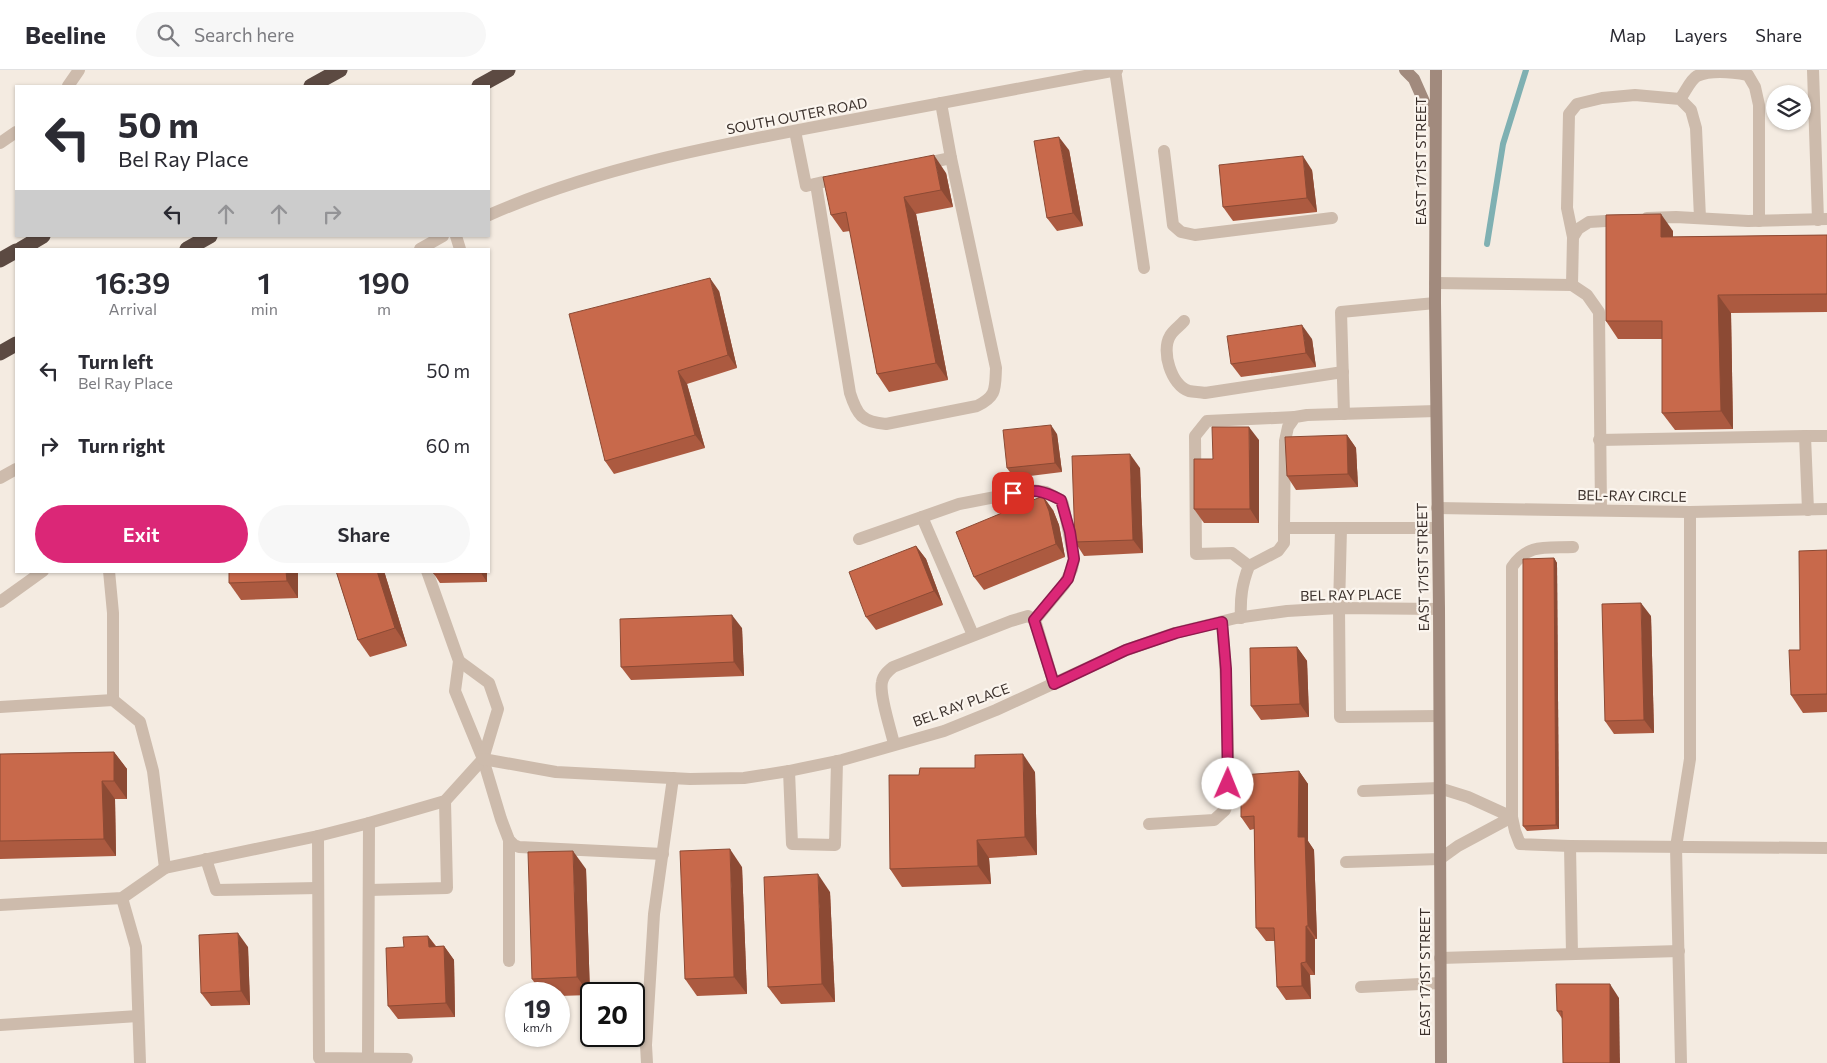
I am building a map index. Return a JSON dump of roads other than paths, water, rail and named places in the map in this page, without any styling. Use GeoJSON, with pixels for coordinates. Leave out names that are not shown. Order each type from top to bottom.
{"type":"FeatureCollection","features":[{"type":"Feature","properties":{"kind":"highway"},"geometry":{"type":"LineString","coordinates":[[313,85],[340,70]]}},
{"type":"Feature","properties":{"kind":"highway"},"geometry":{"type":"LineString","coordinates":[[481,85],[507,71]]}},
{"type":"Feature","properties":{"kind":"highway"},"geometry":{"type":"LineString","coordinates":[[23,248],[41,237]]}},
{"type":"Feature","properties":{"kind":"highway"},"geometry":{"type":"LineString","coordinates":[[189,248],[208,237]]}},
{"type":"Feature","properties":{"kind":"highway"},"geometry":{"type":"LineString","coordinates":[[0,260],[15,252]]}},
{"type":"Feature","properties":{"kind":"highway"},"geometry":{"type":"LineString","coordinates":[[0,353],[15,345]]}},
{"type":"Feature","properties":{"kind":"main road"},"geometry":{"type":"LineString","coordinates":[[1405,70],[1414,79],[1436,128]]}},
{"type":"Feature","properties":{"kind":"main road","name":"EAST 171ST STREET"},"geometry":{"type":"LineString","coordinates":[[1436,70],[1435,303],[1439,609],[1441,1063]]}},
{"type":"Feature","properties":{"kind":"street"},"geometry":{"type":"LineString","coordinates":[[69,85],[79,70]]}},
{"type":"Feature","properties":{"kind":"street"},"geometry":{"type":"LineString","coordinates":[[1116,70],[1144,268]]}},
{"type":"Feature","properties":{"kind":"street","name":"SOUTH OUTER ROAD"},"geometry":{"type":"LineString","coordinates":[[490,215],[516,203],[593,177],[745,140],[1116,70]]}},
{"type":"Feature","properties":{"kind":"street"},"geometry":{"type":"LineString","coordinates":[[1573,237],[1578,229],[1589,222],[1676,217],[1759,221],[1823,220],[1813,70]]}},
{"type":"Feature","properties":{"kind":"street"},"geometry":{"type":"LineString","coordinates":[[1680,99],[1696,77],[1710,72],[1728,71],[1748,75],[1756,88],[1759,105],[1759,221]]}},
{"type":"Feature","properties":{"kind":"street"},"geometry":{"type":"LineString","coordinates":[[1572,285],[1573,237],[1567,208],[1569,114],[1577,104],[1602,98],[1635,95],[1680,99],[1691,110],[1696,128],[1700,218]]}},
{"type":"Feature","properties":{"kind":"street"},"geometry":{"type":"LineString","coordinates":[[816,184],[850,393],[854,407],[864,419],[872,423],[886,424],[977,406],[989,400],[995,389],[996,368],[950,158],[941,103]]}},
{"type":"Feature","properties":{"kind":"street"},"geometry":{"type":"LineString","coordinates":[[794,131],[806,186],[836,180]]}},
{"type":"Feature","properties":{"kind":"street"},"geometry":{"type":"LineString","coordinates":[[0,143],[15,133]]}},
{"type":"Feature","properties":{"kind":"street"},"geometry":{"type":"LineString","coordinates":[[1164,151],[1173,225],[1181,232],[1195,235],[1332,218]]}},
{"type":"Feature","properties":{"kind":"street"},"geometry":{"type":"LineString","coordinates":[[912,166],[950,158]]}},
{"type":"Feature","properties":{"kind":"street"},"geometry":{"type":"LineString","coordinates":[[422,248],[441,237]]}},
{"type":"Feature","properties":{"kind":"street"},"geometry":{"type":"LineString","coordinates":[[1435,283],[1572,285],[1587,295],[1599,312],[1601,510]]}},
{"type":"Feature","properties":{"kind":"street"},"geometry":{"type":"LineString","coordinates":[[1344,414],[1341,312],[1435,303]]}},
{"type":"Feature","properties":{"kind":"street"},"geometry":{"type":"LineString","coordinates":[[1184,321],[1170,336],[1167,351],[1168,366],[1176,380],[1187,390],[1205,393],[1343,372]]}},
{"type":"Feature","properties":{"kind":"street"},"geometry":{"type":"LineString","coordinates":[[1249,566],[1232,553],[1196,554],[1195,436],[1207,421],[1295,417],[1308,414],[1436,411]]}},
{"type":"Feature","properties":{"kind":"street"},"geometry":{"type":"LineString","coordinates":[[1241,618],[1240,600],[1242,583],[1249,566],[1278,551],[1284,543],[1285,441],[1288,427],[1295,417]]}},
{"type":"Feature","properties":{"kind":"street"},"geometry":{"type":"LineString","coordinates":[[1805,436],[1808,510]]}},
{"type":"Feature","properties":{"kind":"street"},"geometry":{"type":"LineString","coordinates":[[1599,440],[1827,436]]}},
{"type":"Feature","properties":{"kind":"street"},"geometry":{"type":"LineString","coordinates":[[0,478],[15,469]]}},
{"type":"Feature","properties":{"kind":"street"},"geometry":{"type":"LineString","coordinates":[[859,539],[959,504],[1031,490],[1046,492],[1061,500],[1070,532],[1074,559],[1068,579],[1034,620]]}},
{"type":"Feature","properties":{"kind":"street","name":"BEL-RAY CIRCLE"},"geometry":{"type":"LineString","coordinates":[[1437,508],[1690,512],[1827,510]]}},
{"type":"Feature","properties":{"kind":"street"},"geometry":{"type":"LineString","coordinates":[[1681,1063],[1676,847],[1690,759],[1690,512]]}},
{"type":"Feature","properties":{"kind":"street"},"geometry":{"type":"LineString","coordinates":[[922,516],[973,635]]}},
{"type":"Feature","properties":{"kind":"street"},"geometry":{"type":"LineString","coordinates":[[1284,528],[1437,528]]}},
{"type":"Feature","properties":{"kind":"street"},"geometry":{"type":"LineString","coordinates":[[1341,528],[1339,608],[1340,717],[1439,716]]}},
{"type":"Feature","properties":{"kind":"street"},"geometry":{"type":"LineString","coordinates":[[1572,547],[1531,549],[1519,556],[1512,567],[1512,817],[1520,844],[1827,848]]}},
{"type":"Feature","properties":{"kind":"street"},"geometry":{"type":"LineString","coordinates":[[0,602],[40,573]]}},
{"type":"Feature","properties":{"kind":"street"},"geometry":{"type":"LineString","coordinates":[[109,573],[113,613],[114,700]]}},
{"type":"Feature","properties":{"kind":"street"},"geometry":{"type":"LineString","coordinates":[[428,573],[459,661],[455,692],[483,759],[500,819],[509,840],[518,847],[541,846],[662,854]]}},
{"type":"Feature","properties":{"kind":"street","name":"BEL RAY PLACE"},"geometry":{"type":"LineString","coordinates":[[483,759],[556,772],[673,778],[744,778],[789,771],[837,761],[944,731],[996,710],[1126,650],[1176,633],[1241,618],[1287,611],[1339,608],[1439,609]]}},
{"type":"Feature","properties":{"kind":"street"},"geometry":{"type":"LineString","coordinates":[[894,744],[881,690],[883,677],[887,671],[973,635],[1028,616],[1034,620],[1054,684]]}},
{"type":"Feature","properties":{"kind":"street"},"geometry":{"type":"LineString","coordinates":[[1150,824],[1214,820],[1225,810],[1228,802],[1226,669],[1222,622]]}},
{"type":"Feature","properties":{"kind":"street"},"geometry":{"type":"LineString","coordinates":[[0,905],[122,898],[165,868],[318,836],[445,802],[483,759],[498,709],[489,683],[459,661]]}},
{"type":"Feature","properties":{"kind":"street"},"geometry":{"type":"LineString","coordinates":[[0,708],[114,700],[140,722],[153,771],[165,868]]}},
{"type":"Feature","properties":{"kind":"street"},"geometry":{"type":"LineString","coordinates":[[789,771],[792,844],[835,846],[837,761]]}},
{"type":"Feature","properties":{"kind":"street"},"geometry":{"type":"LineString","coordinates":[[647,1063],[646,1045],[654,914],[673,778]]}},
{"type":"Feature","properties":{"kind":"street"},"geometry":{"type":"LineString","coordinates":[[1363,791],[1439,788],[1468,797],[1512,817]]}},
{"type":"Feature","properties":{"kind":"street"},"geometry":{"type":"LineString","coordinates":[[369,890],[447,888],[445,802]]}},
{"type":"Feature","properties":{"kind":"street"},"geometry":{"type":"LineString","coordinates":[[1346,862],[1440,859],[1458,846],[1512,817]]}},
{"type":"Feature","properties":{"kind":"street"},"geometry":{"type":"LineString","coordinates":[[368,1059],[369,823]]}},
{"type":"Feature","properties":{"kind":"street"},"geometry":{"type":"LineString","coordinates":[[318,836],[319,1058],[407,1059]]}},
{"type":"Feature","properties":{"kind":"street"},"geometry":{"type":"LineString","coordinates":[[509,840],[509,962]]}},
{"type":"Feature","properties":{"kind":"street"},"geometry":{"type":"LineString","coordinates":[[1570,846],[1572,954]]}},
{"type":"Feature","properties":{"kind":"street"},"geometry":{"type":"LineString","coordinates":[[206,859],[216,890],[318,888]]}},
{"type":"Feature","properties":{"kind":"street"},"geometry":{"type":"LineString","coordinates":[[122,898],[136,947],[140,1063]]}},
{"type":"Feature","properties":{"kind":"street"},"geometry":{"type":"LineString","coordinates":[[1440,958],[1678,951]]}},
{"type":"Feature","properties":{"kind":"street"},"geometry":{"type":"LineString","coordinates":[[1361,987],[1440,984]]}},
{"type":"Feature","properties":{"kind":"street"},"geometry":{"type":"LineString","coordinates":[[0,1025],[138,1016]]}},
{"type":"Feature","properties":{"kind":"waterway"},"geometry":{"type":"LineString","coordinates":[[1487,244],[1503,144],[1526,70]]}}]}
